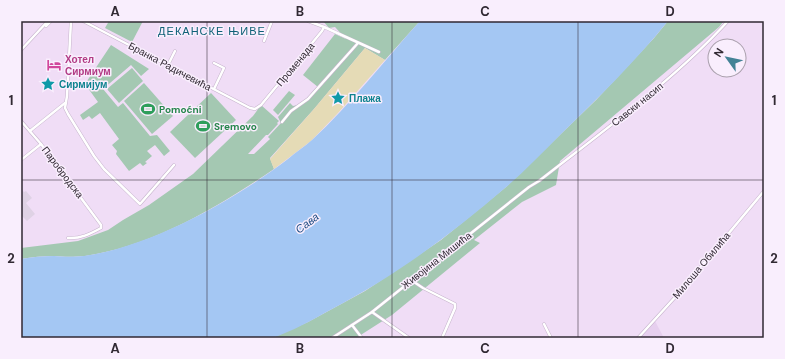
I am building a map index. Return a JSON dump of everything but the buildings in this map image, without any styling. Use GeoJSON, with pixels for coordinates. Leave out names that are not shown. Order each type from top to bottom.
{"type":"FeatureCollection","features":[{"type":"Feature","properties":{"kind":"street"},"geometry":{"type":"LineString","coordinates":[[21,50],[49,21]]}},
{"type":"Feature","properties":{"kind":"street"},"geometry":{"type":"LineString","coordinates":[[71,21],[72,31],[65,108],[94,156],[104,169],[140,204],[174,165]]}},
{"type":"Feature","properties":{"kind":"street","name":"Бранка Радичевића"},"geometry":{"type":"LineString","coordinates":[[79,21],[84,22],[255,110]]}},
{"type":"Feature","properties":{"kind":"street"},"geometry":{"type":"LineString","coordinates":[[264,41],[272,21]]}},
{"type":"Feature","properties":{"kind":"street"},"geometry":{"type":"LineString","coordinates":[[309,21],[379,52]]}},
{"type":"Feature","properties":{"kind":"street","name":"Савски насип"},"geometry":{"type":"LineString","coordinates":[[539,181],[658,86],[706,45],[728,21]]}},
{"type":"Feature","properties":{"kind":"street","name":"Променада"},"geometry":{"type":"LineString","coordinates":[[255,110],[261,105],[320,35],[324,28]]}},
{"type":"Feature","properties":{"kind":"street"},"geometry":{"type":"LineString","coordinates":[[282,122],[290,112],[301,105],[313,94],[337,64],[358,43]]}},
{"type":"Feature","properties":{"kind":"street"},"geometry":{"type":"LineString","coordinates":[[168,65],[175,51]]}},
{"type":"Feature","properties":{"kind":"street"},"geometry":{"type":"LineString","coordinates":[[214,63],[224,68],[214,89]]}},
{"type":"Feature","properties":{"kind":"street"},"geometry":{"type":"LineString","coordinates":[[30,131],[66,103]]}},
{"type":"Feature","properties":{"kind":"street","name":"Паробродска"},"geometry":{"type":"LineString","coordinates":[[21,121],[41,144],[101,226],[101,228],[88,235],[77,238],[68,238]]}},
{"type":"Feature","properties":{"kind":"street"},"geometry":{"type":"LineString","coordinates":[[21,160],[41,144]]}},
{"type":"Feature","properties":{"kind":"street","name":"Живојина Мишића"},"geometry":{"type":"LineString","coordinates":[[332,338],[372,312],[529,187],[539,181]]}},
{"type":"Feature","properties":{"kind":"street","name":"Милоша Обилића"},"geometry":{"type":"LineString","coordinates":[[638,338],[678,294],[764,191]]}},
{"type":"Feature","properties":{"kind":"street"},"geometry":{"type":"LineString","coordinates":[[411,280],[423,288],[455,304],[455,308],[442,338]]}},
{"type":"Feature","properties":{"kind":"street"},"geometry":{"type":"LineString","coordinates":[[372,312],[410,338]]}},
{"type":"Feature","properties":{"kind":"street"},"geometry":{"type":"LineString","coordinates":[[544,324],[552,338]]}},
{"type":"Feature","properties":{"kind":"street"},"geometry":{"type":"LineString","coordinates":[[352,325],[362,338]]}},
{"type":"Feature","properties":{"kind":"shaded area"},"geometry":{"type":"Polygon","coordinates":[[[21,189],[24,192],[26,191],[32,198],[26,203],[35,214],[27,221],[21,215],[21,189]]]}},
{"type":"Feature","properties":{"kind":"shaded area"},"geometry":{"type":"Polygon","coordinates":[[[655,321],[664,338],[639,338],[655,321]]]}},
{"type":"Feature","properties":{"kind":"green space"},"geometry":{"type":"Polygon","coordinates":[[[109,21],[143,21],[132,42],[105,28],[109,21]]]}},
{"type":"Feature","properties":{"kind":"green space"},"geometry":{"type":"Polygon","coordinates":[[[323,21],[420,21],[385,60],[365,48],[314,109],[270,158],[274,169],[208,211],[160,234],[135,244],[110,251],[85,256],[46,256],[21,259],[21,248],[78,241],[108,230],[149,205],[193,174],[253,116],[261,105],[279,121],[268,135],[266,135],[248,154],[254,154],[270,139],[268,137],[281,123],[278,117],[290,103],[293,106],[303,104],[318,87],[303,75],[335,34],[346,39],[335,27],[329,28],[323,21]]]}},
{"type":"Feature","properties":{"kind":"green space"},"geometry":{"type":"Polygon","coordinates":[[[668,21],[724,21],[719,27],[560,161],[556,185],[522,202],[474,240],[480,243],[392,315],[356,338],[272,338],[308,322],[365,291],[441,240],[506,187],[596,100],[668,21]]]}},
{"type":"Feature","properties":{"kind":"green space"},"geometry":{"type":"Polygon","coordinates":[[[111,45],[149,69],[141,76],[131,65],[103,89],[118,107],[123,103],[150,136],[157,135],[170,151],[164,156],[155,145],[147,151],[152,156],[145,162],[147,163],[143,166],[140,163],[129,171],[116,154],[117,151],[112,145],[119,139],[100,113],[92,119],[89,116],[83,120],[80,115],[98,102],[85,84],[111,45]]]}},
{"type":"Feature","properties":{"kind":"green space"},"geometry":{"type":"Polygon","coordinates":[[[132,68],[143,81],[119,103],[107,89],[132,68]]]}},
{"type":"Feature","properties":{"kind":"green space","name":"Pomoćni"},"geometry":{"type":"Polygon","coordinates":[[[144,83],[173,116],[152,134],[124,101],[144,83]]]}},
{"type":"Feature","properties":{"kind":"green space"},"geometry":{"type":"Polygon","coordinates":[[[289,91],[295,95],[278,115],[273,110],[289,91]]]}},
{"type":"Feature","properties":{"kind":"green space","name":"Sremovo"},"geometry":{"type":"Polygon","coordinates":[[[211,93],[236,120],[195,158],[170,132],[211,93]]]}},
{"type":"Feature","properties":{"kind":"sand","name":"Плажа"},"geometry":{"type":"Polygon","coordinates":[[[365,48],[385,60],[311,141],[274,169],[270,159],[365,48]]]}},
{"type":"Feature","properties":{"kind":"water","name":"Сава"},"geometry":{"type":"Polygon","coordinates":[[[420,21],[668,21],[629,66],[602,94],[526,169],[485,205],[444,238],[378,283],[295,329],[272,338],[21,338],[21,259],[46,256],[84,256],[110,251],[164,232],[218,205],[267,175],[312,140],[354,97],[420,21]]]}},
{"type":"Feature","properties":{"kind":"place","name":"Хотел Сирмиум"},"geometry":{"type":"Point","coordinates":[54,65]}},
{"type":"Feature","properties":{"kind":"place","name":"Сирмијум"},"geometry":{"type":"Point","coordinates":[48,84]}},
{"type":"Feature","properties":{"kind":"place","name":"Плажа"},"geometry":{"type":"Point","coordinates":[338,98]}},
{"type":"Feature","properties":{"kind":"place","name":"Pomoćni"},"geometry":{"type":"Point","coordinates":[148,109]}},
{"type":"Feature","properties":{"kind":"place","name":"Sremovo"},"geometry":{"type":"Point","coordinates":[203,126]}},
{"type":"Feature","properties":{"kind":"district","name":"ДЕКАНСКЕ ЊИВЕ"},"geometry":{"type":"Point","coordinates":[212,31]}}]}
